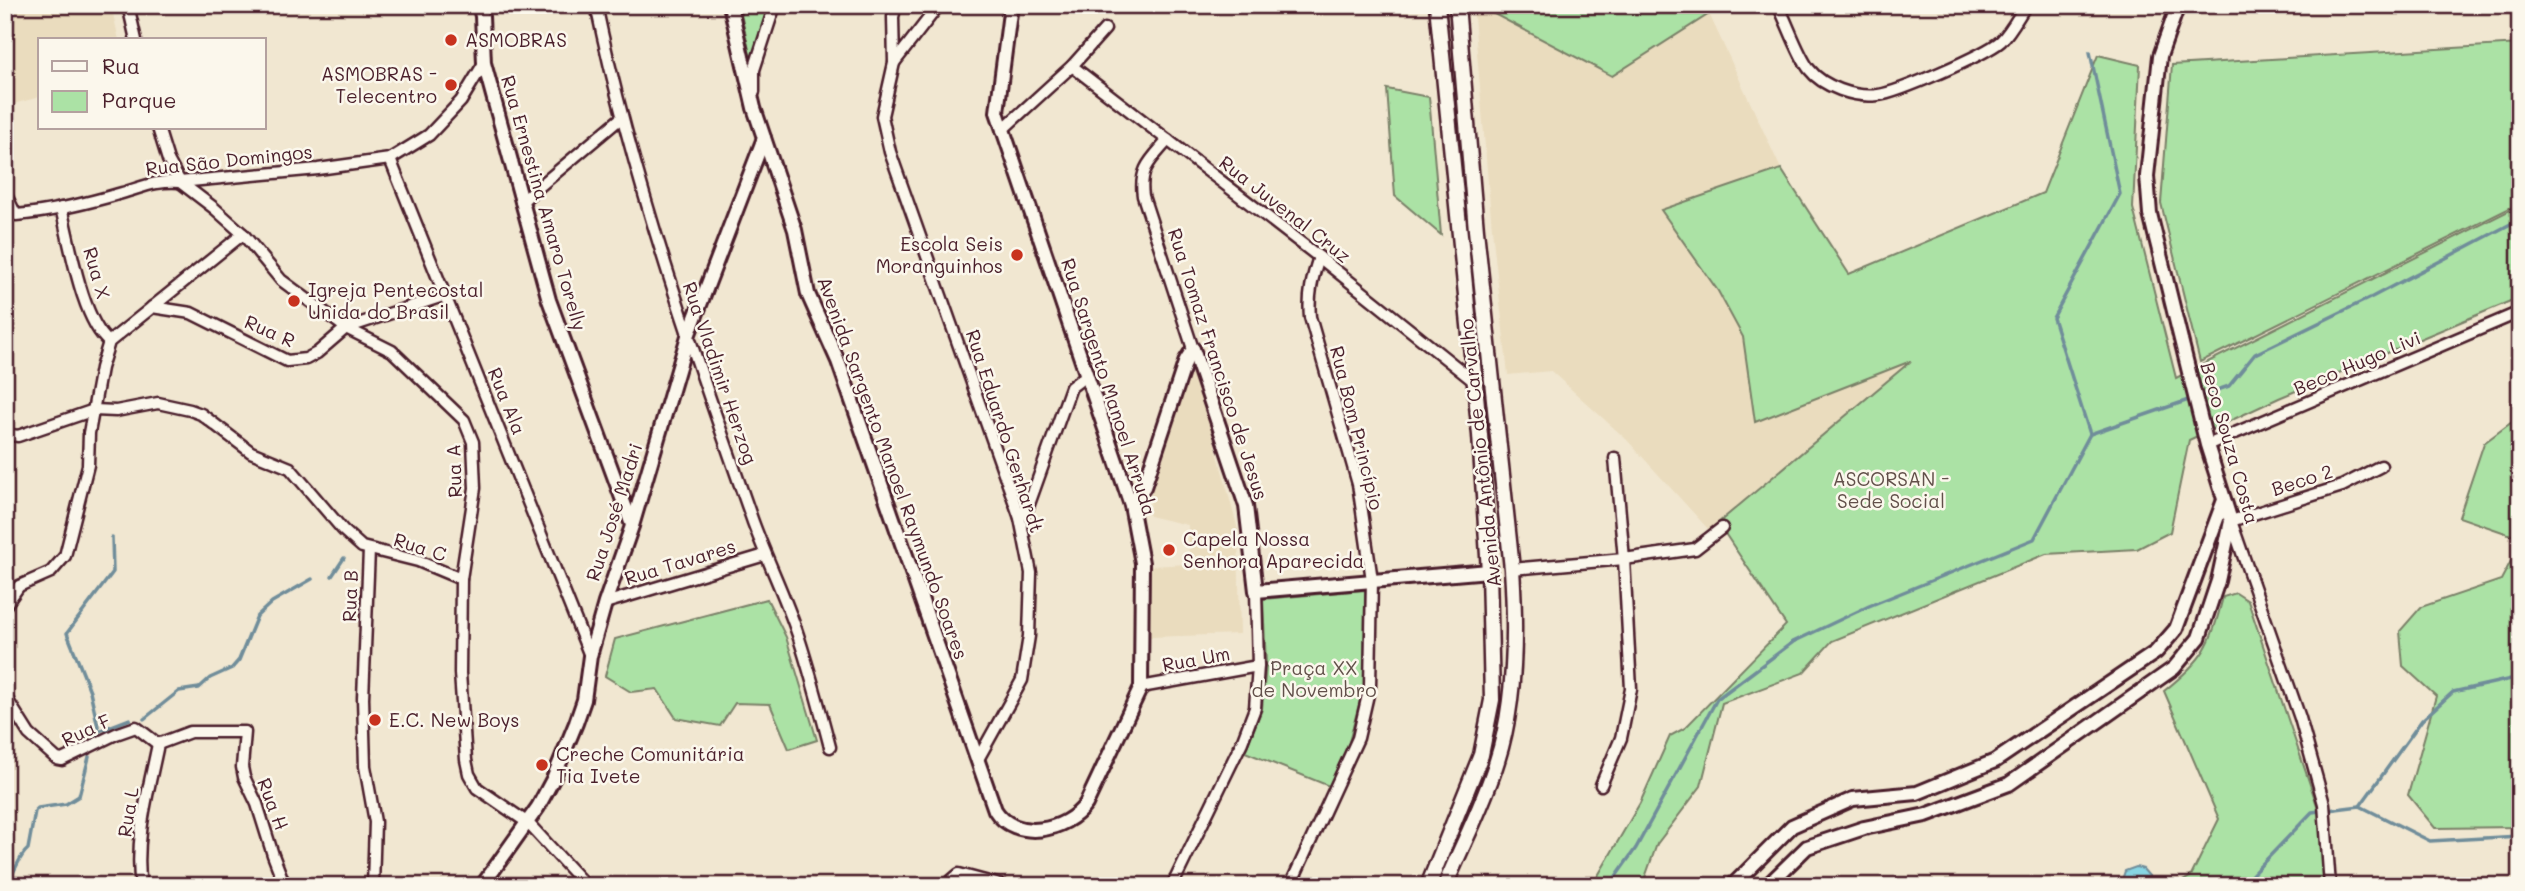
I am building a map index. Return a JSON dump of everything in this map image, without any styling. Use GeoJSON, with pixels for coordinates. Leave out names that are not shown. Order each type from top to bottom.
{"type":"FeatureCollection","features":[{"type":"Feature","properties":{"kind":"main road","name":"Avenida Antônio de Carvalho"},"geometry":{"type":"LineString","coordinates":[[1428,886],[1481,755],[1492,700],[1489,571],[1475,383],[1437,5]]}},
{"type":"Feature","properties":{"kind":"main road","name":"Avenida Antônio de Carvalho"},"geometry":{"type":"LineString","coordinates":[[1445,886],[1498,761],[1510,702],[1514,593],[1476,230],[1457,5]]}},
{"type":"Feature","properties":{"kind":"main road"},"geometry":{"type":"LineString","coordinates":[[1487,543],[1495,564],[1512,569]]}},
{"type":"Feature","properties":{"kind":"main road"},"geometry":{"type":"LineString","coordinates":[[1489,571],[1503,574],[1514,593]]}},
{"type":"Feature","properties":{"kind":"street"},"geometry":{"type":"LineString","coordinates":[[128,5],[135,38]]}},
{"type":"Feature","properties":{"kind":"street","name":"Rua Ernestina Amaro Torelly"},"geometry":{"type":"LineString","coordinates":[[479,5],[484,63],[549,300],[632,526]]}},
{"type":"Feature","properties":{"kind":"street","name":"Rua Vladimir Herzog"},"geometry":{"type":"LineString","coordinates":[[596,5],[621,118],[688,336],[765,555],[798,635],[830,747]]}},
{"type":"Feature","properties":{"kind":"street","name":"Avenida Sargento Manoel Raymundo Soares"},"geometry":{"type":"LineString","coordinates":[[730,5],[754,108],[795,230],[808,294],[838,360],[995,810],[1007,824],[1027,829],[1056,827],[1077,816]]}},
{"type":"Feature","properties":{"kind":"street"},"geometry":{"type":"LineString","coordinates":[[754,108],[754,70],[775,5]]}},
{"type":"Feature","properties":{"kind":"street"},"geometry":{"type":"LineString","coordinates":[[894,63],[893,17],[896,5]]}},
{"type":"Feature","properties":{"kind":"street"},"geometry":{"type":"LineString","coordinates":[[894,63],[939,5]]}},
{"type":"Feature","properties":{"kind":"street","name":"Rua Sargento Manoel Arruda"},"geometry":{"type":"LineString","coordinates":[[1011,5],[998,112],[1002,130],[1131,505],[1143,563],[1141,687],[1086,804],[1077,816]]}},
{"type":"Feature","properties":{"kind":"street"},"geometry":{"type":"LineString","coordinates":[[1778,5],[1809,69],[1841,90],[1860,95],[1878,95],[1903,87],[1999,43],[2026,5]]}},
{"type":"Feature","properties":{"kind":"street","name":"Beco Souza Costa"},"geometry":{"type":"LineString","coordinates":[[2178,5],[2160,56],[2147,176],[2150,214],[2207,444],[2300,718],[2325,804],[2330,886]]}},
{"type":"Feature","properties":{"kind":"street"},"geometry":{"type":"LineString","coordinates":[[1002,130],[1072,66],[1105,29]]}},
{"type":"Feature","properties":{"kind":"street"},"geometry":{"type":"LineString","coordinates":[[390,159],[429,135],[461,101],[484,63]]}},
{"type":"Feature","properties":{"kind":"street","name":"Rua Eduardo Gerhardt"},"geometry":{"type":"LineString","coordinates":[[894,63],[882,116],[890,152],[1020,518],[1031,573],[1030,636],[1022,680],[977,761]]}},
{"type":"Feature","properties":{"kind":"street","name":"Rua Juvenal Cruz"},"geometry":{"type":"LineString","coordinates":[[1072,66],[1319,257],[1475,383]]}},
{"type":"Feature","properties":{"kind":"street"},"geometry":{"type":"LineString","coordinates":[[521,202],[621,118]]}},
{"type":"Feature","properties":{"kind":"street"},"geometry":{"type":"LineString","coordinates":[[159,130],[168,160],[180,182]]}},
{"type":"Feature","properties":{"kind":"street","name":"Rua José Madri"},"geometry":{"type":"LineString","coordinates":[[482,886],[528,823],[553,779],[576,723],[584,700],[590,656],[605,603],[632,526],[688,336],[764,138]]}},
{"type":"Feature","properties":{"kind":"street","name":"Rua Tomaz Francisco de Jesus"},"geometry":{"type":"LineString","coordinates":[[1168,140],[1144,169],[1141,181],[1143,196],[1246,506],[1256,592],[1258,666],[1257,697],[1251,719],[1172,886]]}},
{"type":"Feature","properties":{"kind":"street","name":"Rua São Domingos"},"geometry":{"type":"LineString","coordinates":[[5,193],[16,215],[61,208],[162,181],[180,182],[390,159]]}},
{"type":"Feature","properties":{"kind":"street","name":"Rua Ala"},"geometry":{"type":"LineString","coordinates":[[390,159],[590,656]]}},
{"type":"Feature","properties":{"kind":"street","name":"Rua A"},"geometry":{"type":"LineString","coordinates":[[180,182],[243,234],[281,280],[346,328],[391,351],[464,420],[473,442],[475,488],[461,579],[460,673],[466,760],[477,788],[528,823],[586,886]]}},
{"type":"Feature","properties":{"kind":"street","name":"Rua X"},"geometry":{"type":"LineString","coordinates":[[61,208],[81,290],[98,334],[109,342]]}},
{"type":"Feature","properties":{"kind":"street"},"geometry":{"type":"LineString","coordinates":[[5,606],[19,586],[51,572],[65,556],[88,465],[89,433],[109,342],[243,234]]}},
{"type":"Feature","properties":{"kind":"street","name":"Rua Bom Princípio"},"geometry":{"type":"LineString","coordinates":[[1290,886],[1358,738],[1370,687],[1372,580],[1358,484],[1310,317],[1310,290],[1319,257]]}},
{"type":"Feature","properties":{"kind":"street","name":"Rua R"},"geometry":{"type":"LineString","coordinates":[[152,307],[191,313],[287,360],[306,359],[346,328],[446,295]]}},
{"type":"Feature","properties":{"kind":"street","name":"Beco Hugo Livi"},"geometry":{"type":"LineString","coordinates":[[2207,444],[2520,312]]}},
{"type":"Feature","properties":{"kind":"street"},"geometry":{"type":"LineString","coordinates":[[1131,505],[1144,487],[1186,360],[1194,349]]}},
{"type":"Feature","properties":{"kind":"street"},"geometry":{"type":"LineString","coordinates":[[1020,518],[1028,507],[1071,387],[1087,375]]}},
{"type":"Feature","properties":{"kind":"street","name":"Rua B"},"geometry":{"type":"LineString","coordinates":[[5,434],[18,436],[94,410],[116,411],[158,403],[201,414],[251,452],[290,468],[342,530],[369,550],[363,698],[365,766],[374,822],[373,886]]}},
{"type":"Feature","properties":{"kind":"street"},"geometry":{"type":"LineString","coordinates":[[1601,785],[1620,738],[1631,689],[1615,458]]}},
{"type":"Feature","properties":{"kind":"street","name":"Beco 2"},"geometry":{"type":"LineString","coordinates":[[2231,521],[2342,486],[2381,466]]}},
{"type":"Feature","properties":{"kind":"street"},"geometry":{"type":"LineString","coordinates":[[1732,886],[1792,826],[1853,799],[1917,793],[1995,761],[2157,652],[2176,629],[2224,500]]}},
{"type":"Feature","properties":{"kind":"street"},"geometry":{"type":"LineString","coordinates":[[1767,886],[1807,847],[1864,828],[1926,815],[2008,784],[2174,668],[2199,638],[2218,582],[2231,521]]}},
{"type":"Feature","properties":{"kind":"street"},"geometry":{"type":"LineString","coordinates":[[1512,569],[1624,559],[1695,549],[1722,528]]}},
{"type":"Feature","properties":{"kind":"street","name":"Rua C"},"geometry":{"type":"LineString","coordinates":[[369,550],[418,561],[461,579]]}},
{"type":"Feature","properties":{"kind":"street","name":"Rua Tavares"},"geometry":{"type":"LineString","coordinates":[[605,603],[765,555]]}},
{"type":"Feature","properties":{"kind":"street"},"geometry":{"type":"LineString","coordinates":[[1256,592],[1489,571]]}},
{"type":"Feature","properties":{"kind":"street","name":"Rua Um"},"geometry":{"type":"LineString","coordinates":[[1141,687],[1258,666]]}},
{"type":"Feature","properties":{"kind":"street","name":"Rua F"},"geometry":{"type":"LineString","coordinates":[[5,696],[29,734],[57,759],[67,760],[116,734],[136,727],[158,744]]}},
{"type":"Feature","properties":{"kind":"street","name":"Rua H"},"geometry":{"type":"LineString","coordinates":[[158,744],[190,732],[245,732],[242,767],[244,777],[257,804],[285,886]]}},
{"type":"Feature","properties":{"kind":"street","name":"Rua L"},"geometry":{"type":"LineString","coordinates":[[141,886],[140,853],[144,818],[158,744]]}},
{"type":"Feature","properties":{"kind":"street"},"geometry":{"type":"LineString","coordinates":[[1917,793],[1926,815]]}},
{"type":"Feature","properties":{"kind":"street"},"geometry":{"type":"LineString","coordinates":[[945,886],[959,874],[1004,886]]}},
{"type":"Feature","properties":{"kind":"shaded area"},"geometry":{"type":"Polygon","coordinates":[[[5,5],[111,5],[119,38],[38,38],[38,98],[5,106],[5,5]]]}},
{"type":"Feature","properties":{"kind":"shaded area"},"geometry":{"type":"Polygon","coordinates":[[[1473,5],[1705,5],[1781,169],[1849,274],[1913,359],[1709,530],[1627,440],[1551,371],[1508,375],[1492,229],[1473,5]]]}},
{"type":"Feature","properties":{"kind":"shaded area"},"geometry":{"type":"Polygon","coordinates":[[[1196,373],[1238,530],[1240,634],[1150,637],[1151,566],[1189,564],[1188,525],[1149,516],[1152,490],[1188,375],[1196,373]]]}},
{"type":"Feature","properties":{"kind":"green space"},"geometry":{"type":"Polygon","coordinates":[[[739,5],[768,5],[753,68],[739,5]]]}},
{"type":"Feature","properties":{"kind":"green space"},"geometry":{"type":"Polygon","coordinates":[[[1477,5],[1705,5],[1709,14],[1612,76],[1477,5]]]}},
{"type":"Feature","properties":{"kind":"green space"},"geometry":{"type":"Polygon","coordinates":[[[2520,44],[2520,203],[2200,362],[2161,203],[2172,65],[2520,44]]]}},
{"type":"Feature","properties":{"kind":"green space","name":"ASCORSAN - Sede Social"},"geometry":{"type":"Polygon","coordinates":[[[2098,55],[2140,65],[2133,208],[2176,378],[2520,205],[2520,297],[2279,398],[2189,440],[2170,532],[2137,549],[2046,554],[1832,641],[1803,673],[1722,703],[1701,786],[1657,844],[1642,886],[1592,886],[1640,803],[1670,736],[1685,728],[1786,625],[1718,523],[1911,361],[1755,422],[1743,337],[1718,291],[1661,210],[1781,169],[1849,274],[2043,193],[2098,55]]]}},
{"type":"Feature","properties":{"kind":"green space"},"geometry":{"type":"Polygon","coordinates":[[[1387,89],[1429,97],[1441,235],[1395,196],[1387,89]]]}},
{"type":"Feature","properties":{"kind":"green space"},"geometry":{"type":"Polygon","coordinates":[[[2520,416],[2520,538],[2459,517],[2484,443],[2520,416]]]}},
{"type":"Feature","properties":{"kind":"green space"},"geometry":{"type":"Polygon","coordinates":[[[2520,544],[2520,827],[2435,828],[2408,795],[2436,696],[2403,666],[2400,631],[2421,607],[2501,580],[2520,544]]]}},
{"type":"Feature","properties":{"kind":"green space","name":"Praça XX de Novembro"},"geometry":{"type":"Polygon","coordinates":[[[1365,590],[1364,685],[1348,746],[1329,786],[1245,752],[1262,709],[1266,664],[1263,599],[1365,590]]]}},
{"type":"Feature","properties":{"kind":"green space"},"geometry":{"type":"Polygon","coordinates":[[[2236,593],[2248,601],[2321,817],[2325,886],[2175,886],[2191,876],[2219,819],[2164,691],[2197,660],[2214,628],[2223,597],[2236,593]]]}},
{"type":"Feature","properties":{"kind":"green space"},"geometry":{"type":"Polygon","coordinates":[[[767,599],[786,637],[817,740],[789,749],[770,704],[735,703],[720,726],[676,718],[657,689],[631,692],[605,676],[615,639],[767,599]]]}},
{"type":"Feature","properties":{"kind":"water"},"geometry":{"type":"Polygon","coordinates":[[[2136,867],[2143,869],[2150,877],[2149,884],[2134,886],[2125,880],[2125,871],[2136,867]]]}},
{"type":"Feature","properties":{"kind":"waterway"},"geometry":{"type":"LineString","coordinates":[[2090,52],[2120,194],[2053,318],[2090,434]]}},
{"type":"Feature","properties":{"kind":"waterway"},"geometry":{"type":"LineString","coordinates":[[1609,886],[1636,848],[1717,699],[1793,642],[1869,606],[2034,539],[2090,434],[2229,386],[2255,354],[2372,297],[2520,219]]}},
{"type":"Feature","properties":{"kind":"waterway"},"geometry":{"type":"LineString","coordinates":[[99,731],[90,691],[67,633],[113,572],[112,537]]}},
{"type":"Feature","properties":{"kind":"waterway"},"geometry":{"type":"LineString","coordinates":[[332,576],[344,558]]}},
{"type":"Feature","properties":{"kind":"waterway"},"geometry":{"type":"LineString","coordinates":[[144,719],[179,691],[199,688],[210,678],[232,668],[239,660],[257,616],[272,602],[312,579]]}},
{"type":"Feature","properties":{"kind":"waterway"},"geometry":{"type":"LineString","coordinates":[[2360,806],[2422,720],[2453,692],[2520,677]]}},
{"type":"Feature","properties":{"kind":"waterway"},"geometry":{"type":"LineString","coordinates":[[92,740],[99,731],[130,719]]}},
{"type":"Feature","properties":{"kind":"waterway"},"geometry":{"type":"LineString","coordinates":[[5,883],[28,849],[35,811],[38,808],[66,804],[79,796],[89,757]]}},
{"type":"Feature","properties":{"kind":"waterway"},"geometry":{"type":"LineString","coordinates":[[2241,886],[2312,812],[2360,806],[2430,841],[2520,836]]}},
{"type":"Feature","properties":{"kind":"place","name":"ASMOBRAS"},"geometry":{"type":"Point","coordinates":[451,40]}},
{"type":"Feature","properties":{"kind":"place","name":"ASMOBRAS - Telecentro"},"geometry":{"type":"Point","coordinates":[451,85]}},
{"type":"Feature","properties":{"kind":"place","name":"Escola Seis Moranguinhos"},"geometry":{"type":"Point","coordinates":[1017,255]}},
{"type":"Feature","properties":{"kind":"place","name":"Igreja Pentecostal Unida do Brasil"},"geometry":{"type":"Point","coordinates":[294,301]}},
{"type":"Feature","properties":{"kind":"place","name":"Capela Nossa Senhora Aparecida"},"geometry":{"type":"Point","coordinates":[1169,550]}},
{"type":"Feature","properties":{"kind":"place","name":"E.C. New Boys"},"geometry":{"type":"Point","coordinates":[375,720]}},
{"type":"Feature","properties":{"kind":"place","name":"Creche Comunitária Tia Ivete"},"geometry":{"type":"Point","coordinates":[542,765]}}]}
